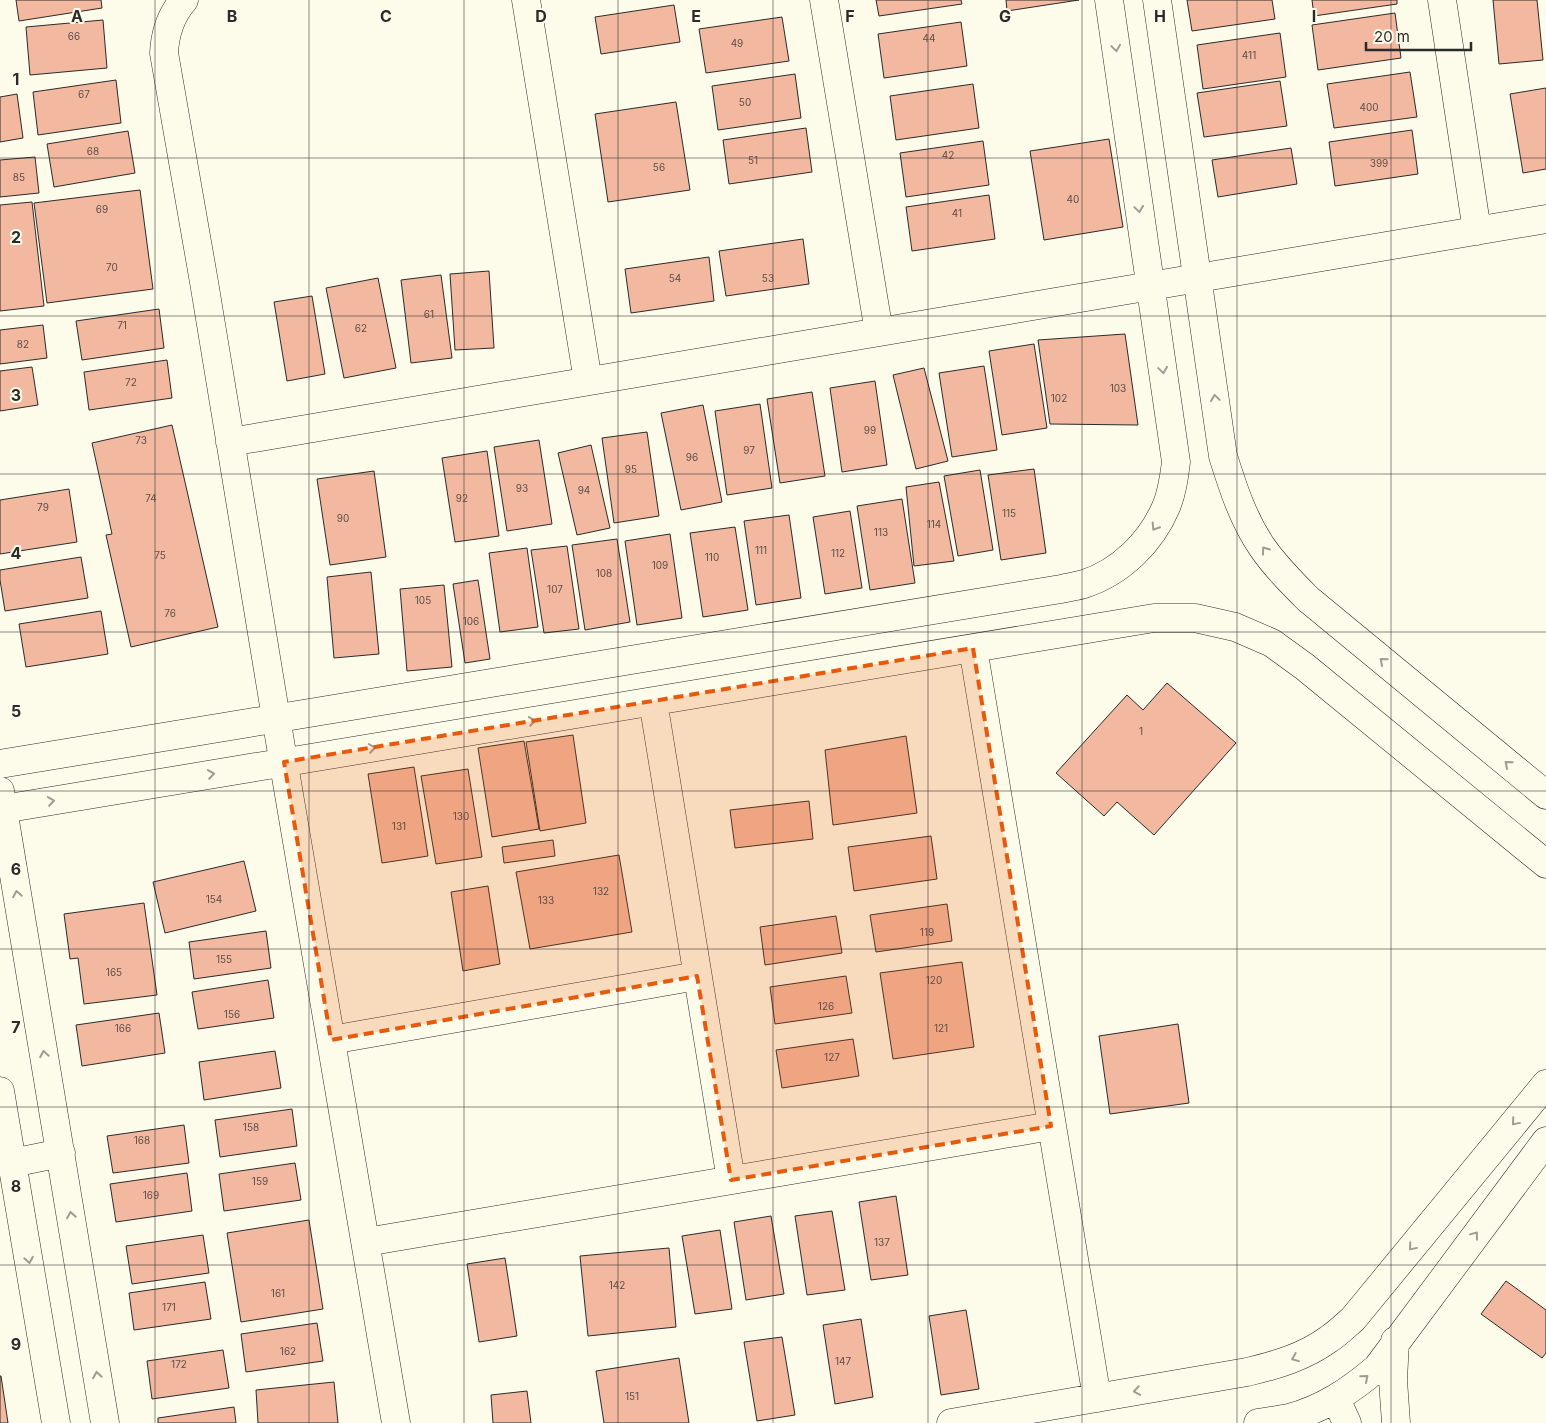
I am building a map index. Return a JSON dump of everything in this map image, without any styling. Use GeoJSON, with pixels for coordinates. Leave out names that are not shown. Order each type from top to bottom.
{"type":"FeatureCollection","features":[{"type":"Feature","properties":{"kind":"street"},"geometry":{"type":"LineString","coordinates":[[184,0],[170,20],[165,37],[164,53],[396,1423]]}},
{"type":"Feature","properties":{"kind":"street"},"geometry":{"type":"LineString","coordinates":[[526,0],[588,381]]}},
{"type":"Feature","properties":{"kind":"street"},"geometry":{"type":"LineString","coordinates":[[824,0],[879,332]]}},
{"type":"Feature","properties":{"kind":"street"},"geometry":{"type":"LineString","coordinates":[[0,764],[1062,589],[1084,584],[1106,574],[1126,561],[1157,526],[1173,484],[1176,462],[1109,0]]}},
{"type":"Feature","properties":{"kind":"street"},"geometry":{"type":"LineString","coordinates":[[1157,0],[1223,456],[1232,487],[1245,518],[1262,547],[1308,599],[1546,795]]}},
{"type":"Feature","properties":{"kind":"street"},"geometry":{"type":"LineString","coordinates":[[1442,0],[1477,231]]}},
{"type":"Feature","properties":{"kind":"street"},"geometry":{"type":"LineString","coordinates":[[230,442],[1546,220]]}},
{"type":"Feature","properties":{"kind":"street"},"geometry":{"type":"LineString","coordinates":[[105,1423],[1,800],[284,762],[1154,618],[1194,618],[1235,627],[1272,643],[1306,667],[1546,864]]}},
{"type":"Feature","properties":{"kind":"street"},"geometry":{"type":"LineString","coordinates":[[973,648],[1097,1398]]}},
{"type":"Feature","properties":{"kind":"street"},"geometry":{"type":"LineString","coordinates":[[653,701],[731,1180]]}},
{"type":"Feature","properties":{"kind":"street"},"geometry":{"type":"LineString","coordinates":[[331,1040],[697,976]]}},
{"type":"Feature","properties":{"kind":"street"},"geometry":{"type":"LineString","coordinates":[[951,1423],[1247,1372],[1277,1365],[1304,1354],[1330,1339],[1353,1319],[1546,1084]]}},
{"type":"Feature","properties":{"kind":"street"},"geometry":{"type":"LineString","coordinates":[[0,1091],[56,1423]]}},
{"type":"Feature","properties":{"kind":"street"},"geometry":{"type":"LineString","coordinates":[[366,1242],[1051,1126]]}},
{"type":"Feature","properties":{"kind":"street"},"geometry":{"type":"LineString","coordinates":[[1258,1423],[1288,1418],[1313,1410],[1342,1411],[1357,1385],[1377,1368],[1395,1341],[1546,1141]]}},
{"type":"Feature","properties":{"kind":"street"},"geometry":{"type":"LineString","coordinates":[[12,1163],[61,1153]]}},
{"type":"Feature","properties":{"kind":"street"},"geometry":{"type":"LineString","coordinates":[[1395,1341],[1396,1423]]}},
{"type":"Feature","properties":{"kind":"highlighted area"},"geometry":{"type":"Polygon","coordinates":[[[973,648],[1051,1126],[731,1180],[697,976],[331,1040],[284,762],[973,648]]]}},
{"type":"Feature","properties":{"kind":"building"},"geometry":{"type":"Polygon","coordinates":[[[16,0],[101,0],[102,8],[19,21],[16,0]]]}},
{"type":"Feature","properties":{"kind":"building"},"geometry":{"type":"Polygon","coordinates":[[[876,0],[961,0],[962,4],[879,16],[876,0]]]}},
{"type":"Feature","properties":{"kind":"building"},"geometry":{"type":"Polygon","coordinates":[[[1006,0],[1079,0],[1007,11],[1006,0]]]}},
{"type":"Feature","properties":{"kind":"building"},"geometry":{"type":"Polygon","coordinates":[[[1187,0],[1272,0],[1275,19],[1192,31],[1187,0]]]}},
{"type":"Feature","properties":{"kind":"building"},"geometry":{"type":"Polygon","coordinates":[[[1312,0],[1397,0],[1397,4],[1314,16],[1312,0]]]}},
{"type":"Feature","properties":{"kind":"building"},"geometry":{"type":"Polygon","coordinates":[[[1493,0],[1537,0],[1543,60],[1499,64],[1493,0]]]}},
{"type":"Feature","properties":{"kind":"building"},"geometry":{"type":"Polygon","coordinates":[[[674,5],[680,42],[601,54],[595,17],[674,5]]]}},
{"type":"Feature","properties":{"kind":"building"},"geometry":{"type":"Polygon","coordinates":[[[1395,13],[1401,58],[1318,70],[1312,25],[1395,13]]]}},
{"type":"Feature","properties":{"kind":"building"},"geometry":{"type":"Polygon","coordinates":[[[782,17],[789,61],[706,73],[699,29],[782,17]]]}},
{"type":"Feature","properties":{"kind":"building"},"geometry":{"type":"Polygon","coordinates":[[[103,20],[107,68],[30,75],[26,27],[103,20]]]}},
{"type":"Feature","properties":{"kind":"building"},"geometry":{"type":"Polygon","coordinates":[[[961,22],[967,66],[884,78],[878,34],[961,22]]]}},
{"type":"Feature","properties":{"kind":"building"},"geometry":{"type":"Polygon","coordinates":[[[1280,33],[1286,77],[1203,89],[1197,45],[1280,33]]]}},
{"type":"Feature","properties":{"kind":"building"},"geometry":{"type":"Polygon","coordinates":[[[1410,72],[1417,117],[1334,128],[1327,84],[1410,72]]]}},
{"type":"Feature","properties":{"kind":"building"},"geometry":{"type":"Polygon","coordinates":[[[795,74],[801,118],[718,130],[712,86],[795,74]]]}},
{"type":"Feature","properties":{"kind":"building"},"geometry":{"type":"Polygon","coordinates":[[[116,80],[121,123],[38,135],[33,92],[116,80]]]}},
{"type":"Feature","properties":{"kind":"building"},"geometry":{"type":"Polygon","coordinates":[[[1280,81],[1287,126],[1204,137],[1197,93],[1280,81]]]}},
{"type":"Feature","properties":{"kind":"building"},"geometry":{"type":"Polygon","coordinates":[[[973,84],[979,128],[896,140],[890,96],[973,84]]]}},
{"type":"Feature","properties":{"kind":"building"},"geometry":{"type":"Polygon","coordinates":[[[1546,88],[1546,169],[1523,173],[1510,94],[1546,88]]]}},
{"type":"Feature","properties":{"kind":"building"},"geometry":{"type":"Polygon","coordinates":[[[17,94],[23,138],[0,142],[0,97],[17,94]]]}},
{"type":"Feature","properties":{"kind":"building"},"geometry":{"type":"Polygon","coordinates":[[[676,102],[690,190],[608,202],[595,114],[676,102]]]}},
{"type":"Feature","properties":{"kind":"building"},"geometry":{"type":"Polygon","coordinates":[[[806,128],[812,172],[729,184],[723,140],[806,128]]]}},
{"type":"Feature","properties":{"kind":"building"},"geometry":{"type":"Polygon","coordinates":[[[1412,130],[1418,174],[1335,186],[1329,142],[1412,130]]]}},
{"type":"Feature","properties":{"kind":"building"},"geometry":{"type":"Polygon","coordinates":[[[128,131],[135,173],[54,187],[47,144],[128,131]]]}},
{"type":"Feature","properties":{"kind":"building"},"geometry":{"type":"Polygon","coordinates":[[[1109,139],[1123,227],[1044,240],[1030,151],[1109,139]]]}},
{"type":"Feature","properties":{"kind":"building"},"geometry":{"type":"Polygon","coordinates":[[[983,141],[989,185],[906,197],[900,153],[983,141]]]}},
{"type":"Feature","properties":{"kind":"building"},"geometry":{"type":"Polygon","coordinates":[[[1291,148],[1297,184],[1218,197],[1212,160],[1291,148]]]}},
{"type":"Feature","properties":{"kind":"building"},"geometry":{"type":"Polygon","coordinates":[[[35,157],[39,193],[0,197],[0,160],[35,157]]]}},
{"type":"Feature","properties":{"kind":"building"},"geometry":{"type":"Polygon","coordinates":[[[140,190],[153,289],[47,303],[34,203],[140,190]]]}},
{"type":"Feature","properties":{"kind":"building"},"geometry":{"type":"Polygon","coordinates":[[[989,195],[995,239],[912,251],[906,207],[989,195]]]}},
{"type":"Feature","properties":{"kind":"building"},"geometry":{"type":"Polygon","coordinates":[[[32,202],[44,306],[0,311],[0,205],[32,202]]]}},
{"type":"Feature","properties":{"kind":"building"},"geometry":{"type":"Polygon","coordinates":[[[803,239],[809,284],[726,296],[719,251],[803,239]]]}},
{"type":"Feature","properties":{"kind":"building"},"geometry":{"type":"Polygon","coordinates":[[[709,257],[714,301],[631,313],[625,269],[709,257]]]}},
{"type":"Feature","properties":{"kind":"building"},"geometry":{"type":"Polygon","coordinates":[[[489,271],[494,348],[455,350],[450,274],[489,271]]]}},
{"type":"Feature","properties":{"kind":"building"},"geometry":{"type":"Polygon","coordinates":[[[441,275],[452,358],[411,363],[401,280],[441,275]]]}},
{"type":"Feature","properties":{"kind":"building"},"geometry":{"type":"Polygon","coordinates":[[[378,278],[396,368],[344,378],[326,288],[378,278]]]}},
{"type":"Feature","properties":{"kind":"building"},"geometry":{"type":"Polygon","coordinates":[[[312,296],[325,374],[287,381],[274,302],[312,296]]]}},
{"type":"Feature","properties":{"kind":"building"},"geometry":{"type":"Polygon","coordinates":[[[159,309],[164,348],[82,360],[76,321],[159,309]]]}},
{"type":"Feature","properties":{"kind":"building"},"geometry":{"type":"Polygon","coordinates":[[[43,325],[47,358],[0,364],[0,330],[43,325]]]}},
{"type":"Feature","properties":{"kind":"building"},"geometry":{"type":"Polygon","coordinates":[[[1125,334],[1138,425],[1050,424],[1038,340],[1125,334]]]}},
{"type":"Feature","properties":{"kind":"building"},"geometry":{"type":"Polygon","coordinates":[[[1034,344],[1047,428],[1002,435],[989,351],[1034,344]]]}},
{"type":"Feature","properties":{"kind":"building"},"geometry":{"type":"Polygon","coordinates":[[[167,360],[172,398],[89,410],[84,372],[167,360]]]}},
{"type":"Feature","properties":{"kind":"building"},"geometry":{"type":"Polygon","coordinates":[[[984,366],[997,450],[952,457],[939,373],[984,366]]]}},
{"type":"Feature","properties":{"kind":"building"},"geometry":{"type":"Polygon","coordinates":[[[32,367],[38,405],[0,411],[0,371],[32,367]]]}},
{"type":"Feature","properties":{"kind":"building"},"geometry":{"type":"Polygon","coordinates":[[[924,368],[948,461],[916,469],[893,375],[924,368]]]}},
{"type":"Feature","properties":{"kind":"building"},"geometry":{"type":"Polygon","coordinates":[[[875,381],[887,465],[842,472],[830,388],[875,381]]]}},
{"type":"Feature","properties":{"kind":"building"},"geometry":{"type":"Polygon","coordinates":[[[812,392],[825,476],[780,483],[767,399],[812,392]]]}},
{"type":"Feature","properties":{"kind":"building"},"geometry":{"type":"Polygon","coordinates":[[[760,404],[772,488],[727,495],[715,411],[760,404]]]}},
{"type":"Feature","properties":{"kind":"building"},"geometry":{"type":"Polygon","coordinates":[[[703,405],[722,502],[681,510],[661,413],[703,405]]]}},
{"type":"Feature","properties":{"kind":"building"},"geometry":{"type":"Polygon","coordinates":[[[172,425],[218,627],[131,647],[106,535],[112,534],[92,443],[172,425]]]}},
{"type":"Feature","properties":{"kind":"building"},"geometry":{"type":"Polygon","coordinates":[[[647,432],[659,516],[614,523],[602,438],[647,432]]]}},
{"type":"Feature","properties":{"kind":"building"},"geometry":{"type":"Polygon","coordinates":[[[539,440],[552,524],[507,531],[494,447],[539,440]]]}},
{"type":"Feature","properties":{"kind":"building"},"geometry":{"type":"Polygon","coordinates":[[[591,445],[610,528],[577,535],[558,453],[591,445]]]}},
{"type":"Feature","properties":{"kind":"building"},"geometry":{"type":"Polygon","coordinates":[[[487,451],[499,536],[455,542],[442,458],[487,451]]]}},
{"type":"Feature","properties":{"kind":"building"},"geometry":{"type":"Polygon","coordinates":[[[1034,469],[1046,553],[1001,560],[988,475],[1034,469]]]}},
{"type":"Feature","properties":{"kind":"building"},"geometry":{"type":"Polygon","coordinates":[[[980,470],[993,550],[958,556],[944,476],[980,470]]]}},
{"type":"Feature","properties":{"kind":"building"},"geometry":{"type":"Polygon","coordinates":[[[374,471],[386,557],[330,565],[317,479],[374,471]]]}},
{"type":"Feature","properties":{"kind":"building"},"geometry":{"type":"Polygon","coordinates":[[[939,482],[954,561],[914,566],[906,487],[939,482]]]}},
{"type":"Feature","properties":{"kind":"building"},"geometry":{"type":"Polygon","coordinates":[[[69,489],[77,542],[0,554],[0,500],[69,489]]]}},
{"type":"Feature","properties":{"kind":"building"},"geometry":{"type":"Polygon","coordinates":[[[902,499],[915,583],[870,590],[857,506],[902,499]]]}},
{"type":"Feature","properties":{"kind":"building"},"geometry":{"type":"Polygon","coordinates":[[[850,511],[862,588],[825,594],[813,517],[850,511]]]}},
{"type":"Feature","properties":{"kind":"building"},"geometry":{"type":"Polygon","coordinates":[[[789,515],[801,598],[756,605],[744,521],[789,515]]]}},
{"type":"Feature","properties":{"kind":"building"},"geometry":{"type":"Polygon","coordinates":[[[735,527],[748,610],[703,617],[690,533],[735,527]]]}},
{"type":"Feature","properties":{"kind":"building"},"geometry":{"type":"Polygon","coordinates":[[[670,534],[682,618],[637,625],[625,541],[670,534]]]}},
{"type":"Feature","properties":{"kind":"building"},"geometry":{"type":"Polygon","coordinates":[[[617,539],[630,622],[585,630],[572,545],[617,539]]]}},
{"type":"Feature","properties":{"kind":"building"},"geometry":{"type":"Polygon","coordinates":[[[567,546],[579,629],[544,633],[531,550],[567,546]]]}},
{"type":"Feature","properties":{"kind":"building"},"geometry":{"type":"Polygon","coordinates":[[[527,548],[538,627],[500,632],[489,553],[527,548]]]}},
{"type":"Feature","properties":{"kind":"building"},"geometry":{"type":"Polygon","coordinates":[[[81,557],[88,598],[5,611],[0,570],[81,557]]]}},
{"type":"Feature","properties":{"kind":"building"},"geometry":{"type":"Polygon","coordinates":[[[371,572],[379,654],[334,658],[327,577],[371,572]]]}},
{"type":"Feature","properties":{"kind":"building"},"geometry":{"type":"Polygon","coordinates":[[[478,580],[490,659],[465,663],[453,584],[478,580]]]}},
{"type":"Feature","properties":{"kind":"building"},"geometry":{"type":"Polygon","coordinates":[[[444,585],[452,667],[407,671],[400,589],[444,585]]]}},
{"type":"Feature","properties":{"kind":"building"},"geometry":{"type":"Polygon","coordinates":[[[101,611],[108,654],[26,667],[19,624],[101,611]]]}},
{"type":"Feature","properties":{"kind":"building"},"geometry":{"type":"Polygon","coordinates":[[[1167,683],[1236,743],[1154,835],[1117,802],[1104,816],[1056,773],[1127,695],[1143,710],[1167,683]]]}},
{"type":"Feature","properties":{"kind":"building"},"geometry":{"type":"Polygon","coordinates":[[[573,735],[586,823],[540,831],[526,742],[573,735]]]}},
{"type":"Feature","properties":{"kind":"building"},"geometry":{"type":"Polygon","coordinates":[[[906,736],[917,813],[833,825],[825,750],[906,736]]]}},
{"type":"Feature","properties":{"kind":"building"},"geometry":{"type":"Polygon","coordinates":[[[524,741],[539,829],[492,837],[478,748],[524,741]]]}},
{"type":"Feature","properties":{"kind":"building"},"geometry":{"type":"Polygon","coordinates":[[[414,767],[428,856],[382,863],[368,774],[414,767]]]}},
{"type":"Feature","properties":{"kind":"building"},"geometry":{"type":"Polygon","coordinates":[[[468,769],[482,857],[436,864],[421,776],[468,769]]]}},
{"type":"Feature","properties":{"kind":"building"},"geometry":{"type":"Polygon","coordinates":[[[809,801],[813,839],[735,848],[730,810],[809,801]]]}},
{"type":"Feature","properties":{"kind":"building"},"geometry":{"type":"Polygon","coordinates":[[[931,836],[937,879],[854,891],[848,847],[931,836]]]}},
{"type":"Feature","properties":{"kind":"building"},"geometry":{"type":"Polygon","coordinates":[[[553,840],[555,856],[504,863],[502,847],[553,840]]]}},
{"type":"Feature","properties":{"kind":"building"},"geometry":{"type":"Polygon","coordinates":[[[619,855],[632,932],[530,949],[516,872],[619,855]]]}},
{"type":"Feature","properties":{"kind":"building"},"geometry":{"type":"Polygon","coordinates":[[[244,861],[256,911],[165,933],[153,882],[244,861]]]}},
{"type":"Feature","properties":{"kind":"building"},"geometry":{"type":"Polygon","coordinates":[[[488,886],[500,964],[463,971],[451,892],[488,886]]]}},
{"type":"Feature","properties":{"kind":"building"},"geometry":{"type":"Polygon","coordinates":[[[144,903],[157,995],[84,1004],[78,958],[70,959],[64,914],[144,903]]]}},
{"type":"Feature","properties":{"kind":"building"},"geometry":{"type":"Polygon","coordinates":[[[947,904],[952,941],[876,952],[870,915],[947,904]]]}},
{"type":"Feature","properties":{"kind":"building"},"geometry":{"type":"Polygon","coordinates":[[[836,916],[842,953],[765,965],[760,927],[836,916]]]}},
{"type":"Feature","properties":{"kind":"building"},"geometry":{"type":"Polygon","coordinates":[[[266,931],[271,968],[194,979],[189,942],[266,931]]]}},
{"type":"Feature","properties":{"kind":"building"},"geometry":{"type":"Polygon","coordinates":[[[962,962],[974,1047],[893,1059],[880,973],[962,962]]]}},
{"type":"Feature","properties":{"kind":"building"},"geometry":{"type":"Polygon","coordinates":[[[846,976],[852,1013],[775,1024],[770,987],[846,976]]]}},
{"type":"Feature","properties":{"kind":"building"},"geometry":{"type":"Polygon","coordinates":[[[268,980],[274,1018],[198,1029],[192,992],[268,980]]]}},
{"type":"Feature","properties":{"kind":"building"},"geometry":{"type":"Polygon","coordinates":[[[159,1013],[165,1053],[82,1066],[76,1025],[159,1013]]]}},
{"type":"Feature","properties":{"kind":"building"},"geometry":{"type":"Polygon","coordinates":[[[1178,1024],[1189,1103],[1110,1114],[1099,1036],[1178,1024]]]}},
{"type":"Feature","properties":{"kind":"building"},"geometry":{"type":"Polygon","coordinates":[[[853,1039],[859,1076],[782,1088],[776,1050],[853,1039]]]}},
{"type":"Feature","properties":{"kind":"building"},"geometry":{"type":"Polygon","coordinates":[[[275,1051],[281,1088],[204,1100],[199,1062],[275,1051]]]}},
{"type":"Feature","properties":{"kind":"building"},"geometry":{"type":"Polygon","coordinates":[[[292,1109],[297,1146],[220,1157],[215,1120],[292,1109]]]}},
{"type":"Feature","properties":{"kind":"building"},"geometry":{"type":"Polygon","coordinates":[[[184,1125],[189,1163],[113,1173],[107,1136],[184,1125]]]}},
{"type":"Feature","properties":{"kind":"building"},"geometry":{"type":"Polygon","coordinates":[[[295,1163],[301,1200],[224,1211],[219,1174],[295,1163]]]}},
{"type":"Feature","properties":{"kind":"building"},"geometry":{"type":"Polygon","coordinates":[[[187,1173],[192,1211],[116,1222],[110,1184],[187,1173]]]}},
{"type":"Feature","properties":{"kind":"building"},"geometry":{"type":"Polygon","coordinates":[[[896,1196],[908,1275],[871,1280],[859,1202],[896,1196]]]}},
{"type":"Feature","properties":{"kind":"building"},"geometry":{"type":"Polygon","coordinates":[[[832,1211],[845,1290],[807,1295],[795,1216],[832,1211]]]}},
{"type":"Feature","properties":{"kind":"building"},"geometry":{"type":"Polygon","coordinates":[[[771,1216],[784,1294],[746,1300],[734,1222],[771,1216]]]}},
{"type":"Feature","properties":{"kind":"building"},"geometry":{"type":"Polygon","coordinates":[[[309,1220],[323,1309],[241,1322],[227,1233],[309,1220]]]}},
{"type":"Feature","properties":{"kind":"building"},"geometry":{"type":"Polygon","coordinates":[[[720,1230],[732,1309],[695,1314],[682,1236],[720,1230]]]}},
{"type":"Feature","properties":{"kind":"building"},"geometry":{"type":"Polygon","coordinates":[[[203,1235],[209,1273],[132,1284],[126,1246],[203,1235]]]}},
{"type":"Feature","properties":{"kind":"building"},"geometry":{"type":"Polygon","coordinates":[[[669,1248],[676,1327],[588,1336],[580,1256],[669,1248]]]}},
{"type":"Feature","properties":{"kind":"building"},"geometry":{"type":"Polygon","coordinates":[[[505,1258],[517,1336],[479,1342],[467,1264],[505,1258]]]}},
{"type":"Feature","properties":{"kind":"building"},"geometry":{"type":"Polygon","coordinates":[[[1506,1281],[1546,1310],[1546,1353],[1542,1358],[1481,1314],[1506,1281]]]}},
{"type":"Feature","properties":{"kind":"building"},"geometry":{"type":"Polygon","coordinates":[[[205,1282],[211,1319],[134,1330],[129,1293],[205,1282]]]}},
{"type":"Feature","properties":{"kind":"building"},"geometry":{"type":"Polygon","coordinates":[[[966,1310],[979,1389],[941,1395],[929,1316],[966,1310]]]}},
{"type":"Feature","properties":{"kind":"building"},"geometry":{"type":"Polygon","coordinates":[[[861,1319],[873,1397],[835,1404],[823,1325],[861,1319]]]}},
{"type":"Feature","properties":{"kind":"building"},"geometry":{"type":"Polygon","coordinates":[[[317,1323],[323,1361],[246,1372],[241,1334],[317,1323]]]}},
{"type":"Feature","properties":{"kind":"building"},"geometry":{"type":"Polygon","coordinates":[[[782,1337],[795,1415],[757,1421],[744,1342],[782,1337]]]}},
{"type":"Feature","properties":{"kind":"building"},"geometry":{"type":"Polygon","coordinates":[[[223,1350],[229,1388],[152,1399],[147,1361],[223,1350]]]}},
{"type":"Feature","properties":{"kind":"building"},"geometry":{"type":"Polygon","coordinates":[[[679,1358],[689,1423],[604,1423],[596,1371],[679,1358]]]}},
{"type":"Feature","properties":{"kind":"building"},"geometry":{"type":"Polygon","coordinates":[[[1,1376],[8,1423],[0,1423],[1,1376]]]}},
{"type":"Feature","properties":{"kind":"building"},"geometry":{"type":"Polygon","coordinates":[[[334,1382],[338,1423],[258,1423],[256,1390],[334,1382]]]}},
{"type":"Feature","properties":{"kind":"building"},"geometry":{"type":"Polygon","coordinates":[[[527,1391],[531,1423],[493,1423],[491,1395],[527,1391]]]}},
{"type":"Feature","properties":{"kind":"building"},"geometry":{"type":"Polygon","coordinates":[[[234,1407],[236,1423],[158,1423],[158,1418],[234,1407]]]}}]}
